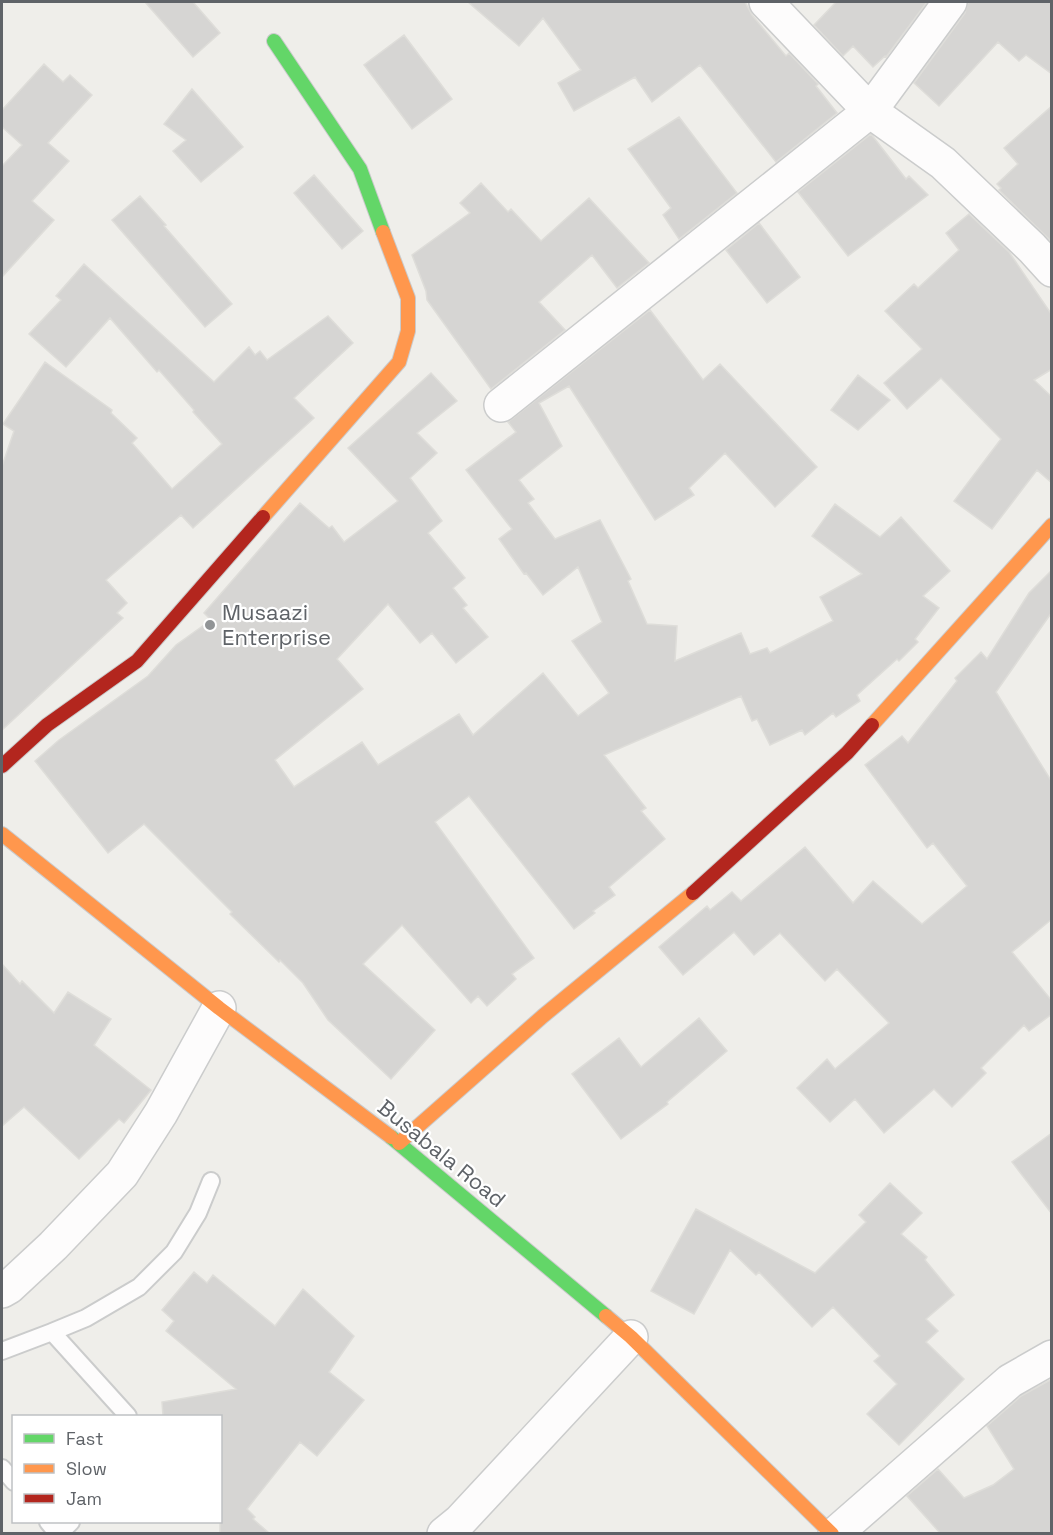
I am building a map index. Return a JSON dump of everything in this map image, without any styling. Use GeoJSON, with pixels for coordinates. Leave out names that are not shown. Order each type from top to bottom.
{"type":"FeatureCollection","features":[{"type":"Feature","properties":{"kind":"street"},"geometry":{"type":"LineString","coordinates":[[766,2],[870,111],[944,163],[1052,270]]}},
{"type":"Feature","properties":{"kind":"street"},"geometry":{"type":"LineString","coordinates":[[501,405],[870,111],[950,2]]}},
{"type":"Feature","properties":{"kind":"street"},"geometry":{"type":"LineString","coordinates":[[2,766],[46,725],[137,661],[399,362],[408,332],[408,298],[360,169],[274,42]]}},
{"type":"Feature","properties":{"kind":"street"},"geometry":{"type":"LineString","coordinates":[[399,1143],[543,1016],[676,909],[847,753],[1052,525]]}},
{"type":"Feature","properties":{"kind":"street","name":"Busabala Road"},"geometry":{"type":"LineString","coordinates":[[2,834],[219,1008],[399,1143],[631,1337],[834,1533]]}},
{"type":"Feature","properties":{"kind":"street"},"geometry":{"type":"LineString","coordinates":[[2,1291],[53,1246],[122,1174],[161,1113],[219,1008]]}},
{"type":"Feature","properties":{"kind":"street"},"geometry":{"type":"LineString","coordinates":[[444,1533],[460,1521],[631,1337]]}},
{"type":"Feature","properties":{"kind":"street"},"geometry":{"type":"LineString","coordinates":[[834,1533],[1010,1380],[1052,1357]]}},
{"type":"Feature","properties":{"kind":"lane"},"geometry":{"type":"LineString","coordinates":[[2,1351],[86,1318],[139,1287],[174,1252],[198,1213],[211,1181]]}},
{"type":"Feature","properties":{"kind":"lane"},"geometry":{"type":"LineString","coordinates":[[52,1332],[127,1415]]}},
{"type":"Feature","properties":{"kind":"lane"},"geometry":{"type":"LineString","coordinates":[[2,1468],[12,1480]]}},
{"type":"Feature","properties":{"kind":"building"},"geometry":{"type":"Polygon","coordinates":[[[145,2],[193,2],[220,33],[193,57],[145,2]]]}},
{"type":"Feature","properties":{"kind":"building"},"geometry":{"type":"Polygon","coordinates":[[[468,2],[745,2],[752,15],[786,56],[789,53],[818,84],[816,86],[837,113],[776,162],[700,65],[652,102],[635,77],[574,111],[558,83],[581,70],[543,18],[519,46],[468,2]]]}},
{"type":"Feature","properties":{"kind":"building"},"geometry":{"type":"Polygon","coordinates":[[[836,2],[927,2],[886,57],[873,67],[853,46],[843,56],[814,25],[836,2]]]}},
{"type":"Feature","properties":{"kind":"building"},"geometry":{"type":"Polygon","coordinates":[[[968,2],[1052,2],[1052,74],[1026,55],[1019,61],[998,42],[939,106],[914,83],[965,13],[968,2]]]}},
{"type":"Feature","properties":{"kind":"building"},"geometry":{"type":"Polygon","coordinates":[[[404,35],[452,99],[412,129],[364,65],[404,35]]]}},
{"type":"Feature","properties":{"kind":"building"},"geometry":{"type":"Polygon","coordinates":[[[44,64],[63,82],[70,75],[92,95],[48,143],[69,161],[32,201],[54,220],[2,277],[2,166],[22,145],[2,127],[2,110],[44,64]]]}},
{"type":"Feature","properties":{"kind":"building"},"geometry":{"type":"Polygon","coordinates":[[[192,89],[243,147],[201,182],[173,151],[186,140],[164,124],[192,89]]]}},
{"type":"Feature","properties":{"kind":"building"},"geometry":{"type":"Polygon","coordinates":[[[1052,106],[1052,242],[999,190],[1001,188],[997,184],[1018,164],[1004,148],[1052,106]]]}},
{"type":"Feature","properties":{"kind":"building"},"geometry":{"type":"Polygon","coordinates":[[[679,117],[737,193],[679,239],[663,215],[671,208],[628,149],[679,117]]]}},
{"type":"Feature","properties":{"kind":"building"},"geometry":{"type":"Polygon","coordinates":[[[871,134],[906,179],[909,176],[928,195],[848,256],[798,192],[871,134]]]}},
{"type":"Feature","properties":{"kind":"building"},"geometry":{"type":"Polygon","coordinates":[[[314,175],[363,231],[342,249],[294,193],[314,175]]]}},
{"type":"Feature","properties":{"kind":"building"},"geometry":{"type":"Polygon","coordinates":[[[481,183],[508,212],[511,209],[541,241],[589,198],[649,263],[617,288],[592,255],[539,302],[565,330],[491,389],[427,300],[426,291],[412,255],[470,213],[460,203],[481,183]]]}},
{"type":"Feature","properties":{"kind":"building"},"geometry":{"type":"Polygon","coordinates":[[[140,196],[232,304],[205,327],[112,220],[140,196]]]}},
{"type":"Feature","properties":{"kind":"building"},"geometry":{"type":"Polygon","coordinates":[[[969,214],[1009,252],[1052,315],[1052,369],[1034,380],[1052,397],[1052,483],[1037,470],[992,529],[954,501],[1001,439],[941,378],[907,409],[884,383],[922,349],[885,311],[914,284],[918,288],[959,250],[946,233],[969,214]]]}},
{"type":"Feature","properties":{"kind":"building"},"geometry":{"type":"Polygon","coordinates":[[[759,223],[800,277],[767,303],[726,250],[759,223]]]}},
{"type":"Feature","properties":{"kind":"building"},"geometry":{"type":"Polygon","coordinates":[[[84,264],[214,382],[249,347],[255,355],[260,351],[267,360],[328,316],[353,343],[294,398],[314,418],[193,528],[181,515],[106,580],[127,603],[117,613],[123,618],[2,730],[2,466],[14,431],[3,424],[45,362],[112,410],[111,413],[137,438],[132,443],[172,489],[222,444],[159,370],[157,372],[110,318],[66,367],[29,334],[61,300],[56,296],[84,264]]]}},
{"type":"Feature","properties":{"kind":"building"},"geometry":{"type":"Polygon","coordinates":[[[650,310],[703,380],[720,364],[817,467],[775,507],[725,453],[689,488],[694,495],[655,520],[569,386],[539,403],[562,446],[519,480],[534,499],[528,503],[555,539],[600,520],[631,579],[628,581],[647,624],[677,626],[675,661],[741,633],[750,654],[767,648],[770,653],[833,621],[820,597],[862,574],[812,536],[835,504],[880,537],[901,517],[950,571],[923,596],[939,608],[915,639],[918,642],[899,661],[897,659],[857,695],[860,701],[836,717],[833,713],[805,735],[802,730],[770,745],[757,719],[752,721],[741,696],[604,755],[646,808],[641,811],[665,839],[609,887],[615,895],[574,929],[469,796],[435,822],[534,958],[512,974],[516,979],[487,1006],[478,996],[471,1003],[402,925],[363,964],[435,1030],[391,1079],[328,1020],[303,983],[230,914],[232,912],[144,824],[108,853],[35,761],[59,740],[148,676],[176,645],[211,620],[204,613],[300,503],[329,528],[332,526],[344,542],[398,501],[348,448],[431,373],[457,401],[417,433],[437,453],[410,478],[442,521],[428,533],[465,578],[453,588],[467,605],[463,608],[488,637],[456,663],[432,633],[420,643],[388,604],[337,659],[363,689],[275,760],[294,787],[362,742],[378,765],[459,714],[473,735],[543,673],[578,716],[609,693],[572,641],[602,622],[578,567],[543,595],[526,573],[524,574],[499,539],[512,529],[466,470],[516,432],[508,422],[650,310]]]}},
{"type":"Feature","properties":{"kind":"building"},"geometry":{"type":"Polygon","coordinates":[[[858,375],[890,400],[858,430],[831,410],[858,375]]]}},
{"type":"Feature","properties":{"kind":"building"},"geometry":{"type":"Polygon","coordinates":[[[1052,570],[1052,612],[996,692],[1052,782],[1052,919],[1012,952],[1052,1001],[1052,1014],[1029,1031],[1024,1025],[981,1068],[986,1073],[952,1107],[934,1089],[884,1133],[855,1099],[830,1122],[797,1088],[827,1059],[835,1069],[889,1023],[837,969],[825,981],[780,933],[754,955],[734,932],[683,975],[659,947],[707,906],[710,910],[732,892],[741,901],[805,847],[853,903],[873,881],[922,924],[967,886],[933,843],[927,848],[865,765],[902,736],[908,743],[957,681],[955,678],[981,652],[987,659],[1029,593],[1052,570]]]}},
{"type":"Feature","properties":{"kind":"building"},"geometry":{"type":"Polygon","coordinates":[[[2,964],[20,984],[22,981],[54,1013],[68,992],[111,1019],[94,1045],[151,1090],[124,1123],[119,1119],[79,1159],[24,1107],[2,1126],[2,964]]]}},
{"type":"Feature","properties":{"kind":"building"},"geometry":{"type":"Polygon","coordinates":[[[699,1018],[727,1051],[667,1102],[668,1104],[621,1139],[572,1074],[619,1038],[641,1067],[699,1018]]]}},
{"type":"Feature","properties":{"kind":"building"},"geometry":{"type":"Polygon","coordinates":[[[1052,1133],[1052,1214],[1012,1162],[1052,1133]]]}},
{"type":"Feature","properties":{"kind":"building"},"geometry":{"type":"Polygon","coordinates":[[[890,1183],[922,1213],[901,1234],[927,1257],[925,1260],[954,1295],[926,1319],[938,1331],[926,1342],[964,1379],[899,1445],[867,1414],[897,1384],[874,1361],[880,1356],[833,1307],[812,1327],[759,1272],[756,1275],[730,1250],[694,1314],[651,1291],[696,1209],[815,1273],[866,1222],[859,1215],[890,1183]]]}},
{"type":"Feature","properties":{"kind":"building"},"geometry":{"type":"Polygon","coordinates":[[[194,1272],[207,1283],[213,1275],[275,1326],[303,1289],[354,1336],[329,1372],[364,1400],[317,1456],[300,1442],[247,1509],[255,1517],[253,1519],[269,1533],[220,1533],[220,1523],[222,1523],[222,1415],[163,1415],[162,1402],[236,1389],[166,1331],[174,1321],[162,1310],[194,1272]]]}},
{"type":"Feature","properties":{"kind":"building"},"geometry":{"type":"Polygon","coordinates":[[[1052,1379],[1052,1533],[940,1533],[907,1496],[938,1469],[964,1498],[993,1485],[1014,1469],[987,1426],[1021,1396],[1052,1379]]]}},
{"type":"Feature","properties":{"kind":"traffic: fast"},"geometry":{"type":"LineString","coordinates":[[274,41],[360,169],[383,232]]}},
{"type":"Feature","properties":{"kind":"traffic: fast"},"geometry":{"type":"LineString","coordinates":[[391,1137],[606,1316]]}},
{"type":"Feature","properties":{"kind":"traffic: slow"},"geometry":{"type":"LineString","coordinates":[[263,517],[399,362],[408,331],[408,298],[383,232]]}},
{"type":"Feature","properties":{"kind":"traffic: slow"},"geometry":{"type":"LineString","coordinates":[[872,725],[1052,525]]}},
{"type":"Feature","properties":{"kind":"traffic: slow"},"geometry":{"type":"LineString","coordinates":[[2,834],[219,1008],[391,1137]]}},
{"type":"Feature","properties":{"kind":"traffic: slow"},"geometry":{"type":"LineString","coordinates":[[399,1143],[543,1016],[693,893]]}},
{"type":"Feature","properties":{"kind":"traffic: slow"},"geometry":{"type":"LineString","coordinates":[[606,1316],[631,1337],[832,1534]]}},
{"type":"Feature","properties":{"kind":"traffic: jam"},"geometry":{"type":"LineString","coordinates":[[2,766],[47,725],[137,661],[263,517]]}},
{"type":"Feature","properties":{"kind":"traffic: jam"},"geometry":{"type":"LineString","coordinates":[[693,893],[847,753],[872,725]]}},
{"type":"Feature","properties":{"kind":"place","name":"Musaazi Enterprise"},"geometry":{"type":"Point","coordinates":[210,625]}}]}
